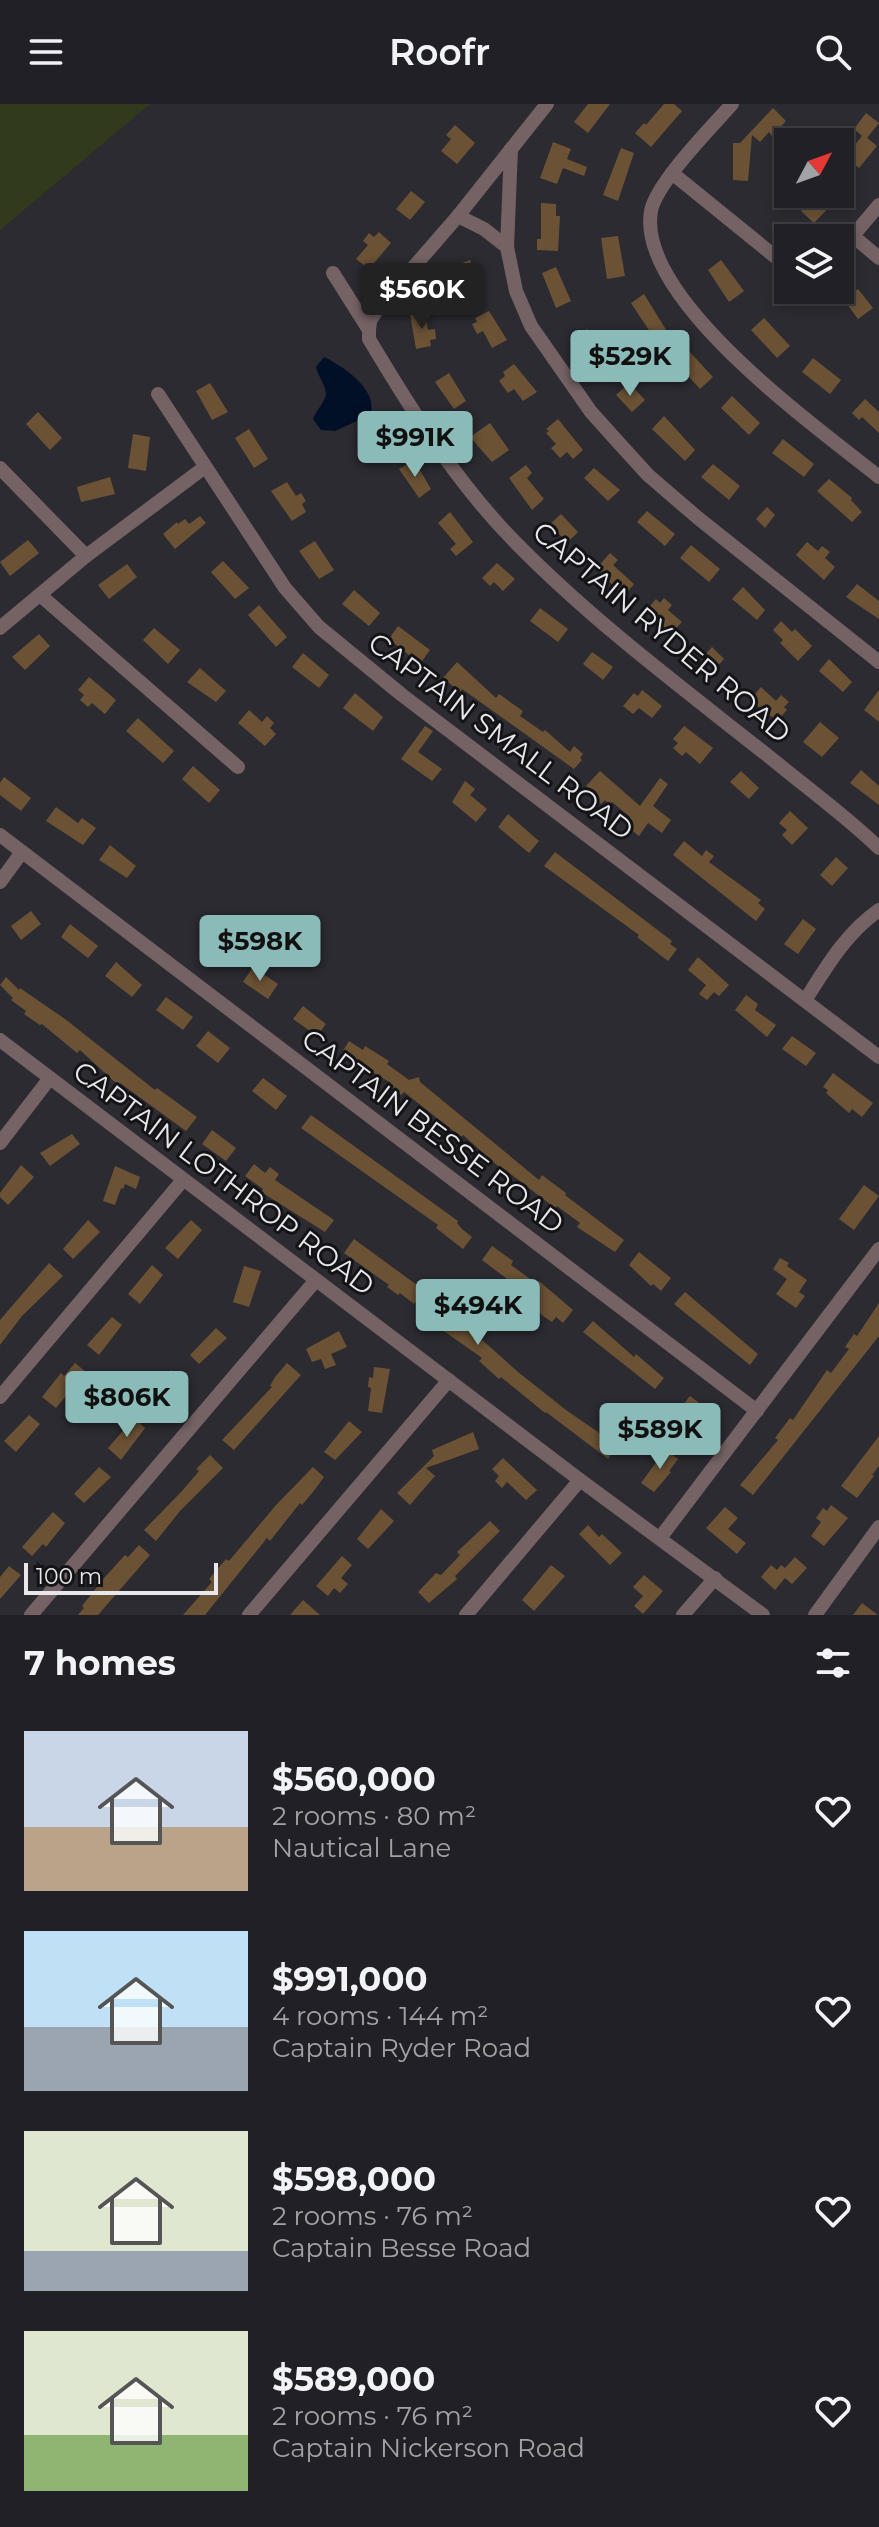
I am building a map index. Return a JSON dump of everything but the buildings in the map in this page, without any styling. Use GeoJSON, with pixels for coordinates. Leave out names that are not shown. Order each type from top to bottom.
{"type":"FeatureCollection","features":[{"type":"Feature","properties":{"kind":"street"},"geometry":{"type":"LineString","coordinates":[[369,330],[370,321],[379,307],[458,216],[547,104]]}},
{"type":"Feature","properties":{"kind":"street"},"geometry":{"type":"LineString","coordinates":[[732,104],[672,173],[653,204],[651,228],[664,267],[691,309],[744,369],[879,477]]}},
{"type":"Feature","properties":{"kind":"street"},"geometry":{"type":"LineString","coordinates":[[511,149],[507,247],[516,291],[531,326],[549,356],[609,432],[648,475],[879,662]]}},
{"type":"Feature","properties":{"kind":"street"},"geometry":{"type":"LineString","coordinates":[[672,173],[774,256]]}},
{"type":"Feature","properties":{"kind":"street"},"geometry":{"type":"LineString","coordinates":[[854,235],[879,205]]}},
{"type":"Feature","properties":{"kind":"street"},"geometry":{"type":"LineString","coordinates":[[458,216],[484,229],[507,247]]}},
{"type":"Feature","properties":{"kind":"street"},"geometry":{"type":"LineString","coordinates":[[854,237],[879,258]]}},
{"type":"Feature","properties":{"kind":"street","name":"CAPTAIN RYDER ROAD"},"geometry":{"type":"LineString","coordinates":[[333,273],[369,330],[369,339],[431,436],[516,543],[607,626],[879,848]]}},
{"type":"Feature","properties":{"kind":"street","name":"CAPTAIN SMALL ROAD"},"geometry":{"type":"LineString","coordinates":[[158,394],[285,588],[319,627],[402,695],[879,1057]]}},
{"type":"Feature","properties":{"kind":"street"},"geometry":{"type":"LineString","coordinates":[[0,628],[86,556],[205,467]]}},
{"type":"Feature","properties":{"kind":"street"},"geometry":{"type":"LineString","coordinates":[[0,468],[86,556]]}},
{"type":"Feature","properties":{"kind":"street"},"geometry":{"type":"LineString","coordinates":[[40,595],[238,767]]}},
{"type":"Feature","properties":{"kind":"street","name":"CAPTAIN BESSE ROAD"},"geometry":{"type":"LineString","coordinates":[[0,835],[757,1411]]}},
{"type":"Feature","properties":{"kind":"street"},"geometry":{"type":"LineString","coordinates":[[0,882],[22,852]]}},
{"type":"Feature","properties":{"kind":"street"},"geometry":{"type":"LineString","coordinates":[[806,999],[842,945],[879,910]]}},
{"type":"Feature","properties":{"kind":"street","name":"CAPTAIN LOTHROP ROAD"},"geometry":{"type":"LineString","coordinates":[[0,1040],[763,1615]]}},
{"type":"Feature","properties":{"kind":"street"},"geometry":{"type":"LineString","coordinates":[[0,1143],[50,1078]]}},
{"type":"Feature","properties":{"kind":"street"},"geometry":{"type":"LineString","coordinates":[[0,1397],[183,1180]]}},
{"type":"Feature","properties":{"kind":"street"},"geometry":{"type":"LineString","coordinates":[[660,1538],[879,1249]]}},
{"type":"Feature","properties":{"kind":"street"},"geometry":{"type":"LineString","coordinates":[[31,1615],[316,1280]]}},
{"type":"Feature","properties":{"kind":"street"},"geometry":{"type":"LineString","coordinates":[[249,1615],[449,1380]]}},
{"type":"Feature","properties":{"kind":"street"},"geometry":{"type":"LineString","coordinates":[[466,1615],[580,1480]]}},
{"type":"Feature","properties":{"kind":"street"},"geometry":{"type":"LineString","coordinates":[[815,1615],[879,1527]]}},
{"type":"Feature","properties":{"kind":"street"},"geometry":{"type":"LineString","coordinates":[[683,1615],[715,1578]]}},
{"type":"Feature","properties":{"kind":"green space"},"geometry":{"type":"Polygon","coordinates":[[[0,104],[150,104],[0,230],[0,104]]]}},
{"type":"Feature","properties":{"kind":"water"},"geometry":{"type":"Polygon","coordinates":[[[324,357],[358,380],[370,397],[372,406],[370,415],[335,431],[321,430],[313,419],[326,396],[316,367],[324,357]]]}}]}
